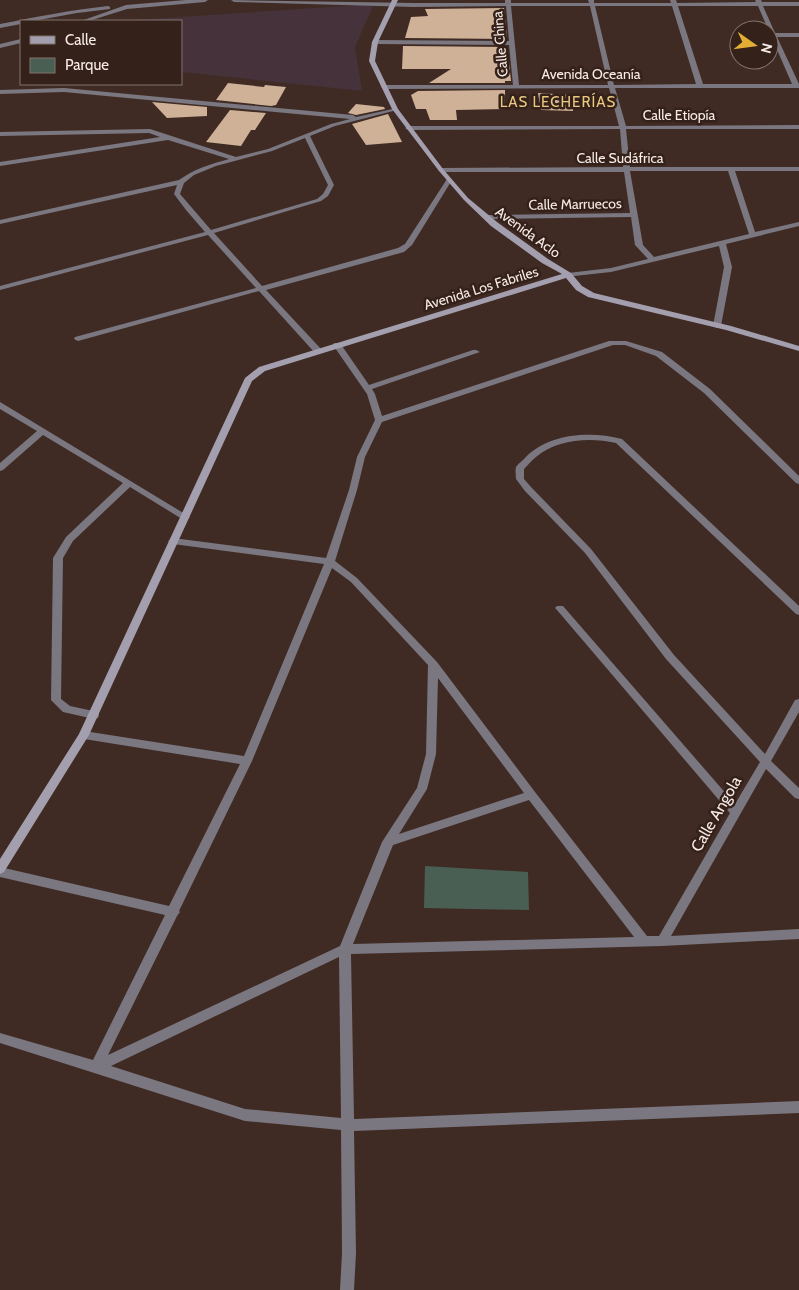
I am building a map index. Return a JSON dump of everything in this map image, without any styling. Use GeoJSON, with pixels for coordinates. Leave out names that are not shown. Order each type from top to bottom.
{"type":"FeatureCollection","features":[{"type":"Feature","properties":{"kind":"street"},"geometry":{"type":"LineString","coordinates":[[31,20],[77,11],[181,0],[205,0]]}},
{"type":"Feature","properties":{"kind":"street"},"geometry":{"type":"LineString","coordinates":[[227,0],[759,2],[799,4]]}},
{"type":"Feature","properties":{"kind":"street","name":"Avenida Aclo"},"geometry":{"type":"LineString","coordinates":[[394,2],[375,42],[372,62],[395,109],[408,128],[449,180],[486,218],[545,262],[568,275],[579,288],[591,295],[717,326],[799,349]]}},
{"type":"Feature","properties":{"kind":"street","name":"Calle China"},"geometry":{"type":"LineString","coordinates":[[508,2],[516,87]]}},
{"type":"Feature","properties":{"kind":"street"},"geometry":{"type":"LineString","coordinates":[[592,2],[611,86],[623,128],[627,171],[639,245],[653,260]]}},
{"type":"Feature","properties":{"kind":"street"},"geometry":{"type":"LineString","coordinates":[[674,2],[700,86]]}},
{"type":"Feature","properties":{"kind":"street"},"geometry":{"type":"LineString","coordinates":[[759,2],[767,20]]}},
{"type":"Feature","properties":{"kind":"street"},"geometry":{"type":"LineString","coordinates":[[87,20],[126,7]]}},
{"type":"Feature","properties":{"kind":"street"},"geometry":{"type":"LineString","coordinates":[[0,26],[20,22]]}},
{"type":"Feature","properties":{"kind":"street"},"geometry":{"type":"LineString","coordinates":[[779,35],[799,35]]}},
{"type":"Feature","properties":{"kind":"street"},"geometry":{"type":"LineString","coordinates":[[0,46],[20,41]]}},
{"type":"Feature","properties":{"kind":"street"},"geometry":{"type":"LineString","coordinates":[[375,42],[512,42]]}},
{"type":"Feature","properties":{"kind":"street"},"geometry":{"type":"LineString","coordinates":[[779,47],[797,85]]}},
{"type":"Feature","properties":{"kind":"street"},"geometry":{"type":"LineString","coordinates":[[788,69],[799,69]]}},
{"type":"Feature","properties":{"kind":"street","name":"Avenida Oceanía"},"geometry":{"type":"LineString","coordinates":[[384,87],[797,85]]}},
{"type":"Feature","properties":{"kind":"street"},"geometry":{"type":"LineString","coordinates":[[0,92],[64,90],[357,117]]}},
{"type":"Feature","properties":{"kind":"street"},"geometry":{"type":"LineString","coordinates":[[0,222],[180,182],[192,174],[214,165],[270,150],[357,117],[395,109]]}},
{"type":"Feature","properties":{"kind":"street","name":"Calle Etiopía"},"geometry":{"type":"LineString","coordinates":[[408,128],[799,127]]}},
{"type":"Feature","properties":{"kind":"street"},"geometry":{"type":"LineString","coordinates":[[0,134],[150,132],[238,160]]}},
{"type":"Feature","properties":{"kind":"street"},"geometry":{"type":"LineString","coordinates":[[0,288],[208,233],[319,200],[326,195],[331,185],[307,136]]}},
{"type":"Feature","properties":{"kind":"street"},"geometry":{"type":"LineString","coordinates":[[0,164],[168,138]]}},
{"type":"Feature","properties":{"kind":"street","name":"Calle Sudáfrica"},"geometry":{"type":"LineString","coordinates":[[441,170],[627,171],[799,169]]}},
{"type":"Feature","properties":{"kind":"street"},"geometry":{"type":"LineString","coordinates":[[731,170],[753,236]]}},
{"type":"Feature","properties":{"kind":"street"},"geometry":{"type":"LineString","coordinates":[[78,339],[401,250],[408,245],[449,180]]}},
{"type":"Feature","properties":{"kind":"street"},"geometry":{"type":"LineString","coordinates":[[178,194],[180,182]]}},
{"type":"Feature","properties":{"kind":"street"},"geometry":{"type":"LineString","coordinates":[[157,188],[174,190],[178,194],[208,233],[318,351]]}},
{"type":"Feature","properties":{"kind":"street","name":"Calle Marruecos"},"geometry":{"type":"LineString","coordinates":[[486,218],[634,215]]}},
{"type":"Feature","properties":{"kind":"street","name":"Avenida Los Fabriles"},"geometry":{"type":"LineString","coordinates":[[185,517],[248,380],[262,369],[568,275],[611,270],[799,224]]}},
{"type":"Feature","properties":{"kind":"street"},"geometry":{"type":"LineString","coordinates":[[717,326],[728,267],[722,243]]}},
{"type":"Feature","properties":{"kind":"street"},"geometry":{"type":"LineString","coordinates":[[96,1067],[247,761],[330,562],[353,490],[361,457],[379,420],[568,356],[612,343],[626,343],[659,354],[707,391],[799,481]]}},
{"type":"Feature","properties":{"kind":"street"},"geometry":{"type":"LineString","coordinates":[[337,345],[367,388],[379,420]]}},
{"type":"Feature","properties":{"kind":"street"},"geometry":{"type":"LineString","coordinates":[[367,388],[476,352]]}},
{"type":"Feature","properties":{"kind":"street"},"geometry":{"type":"LineString","coordinates":[[0,404],[185,517],[84,735],[0,871],[174,912]]}},
{"type":"Feature","properties":{"kind":"street"},"geometry":{"type":"LineString","coordinates":[[0,468],[43,431]]}},
{"type":"Feature","properties":{"kind":"street"},"geometry":{"type":"LineString","coordinates":[[799,612],[618,441],[602,436],[584,436],[557,444],[534,455],[520,468],[520,479],[528,490],[588,551],[670,657],[765,761],[799,795]]}},
{"type":"Feature","properties":{"kind":"street"},"geometry":{"type":"LineString","coordinates":[[94,715],[67,709],[56,700],[58,558],[69,539],[129,483]]}},
{"type":"Feature","properties":{"kind":"street"},"geometry":{"type":"LineString","coordinates":[[173,541],[330,562],[354,580],[433,664],[644,941]]}},
{"type":"Feature","properties":{"kind":"street"},"geometry":{"type":"LineString","coordinates":[[560,608],[735,812]]}},
{"type":"Feature","properties":{"kind":"street"},"geometry":{"type":"LineString","coordinates":[[348,1290],[346,1273],[349,1253],[345,949],[388,842],[422,790],[430,754],[433,664]]}},
{"type":"Feature","properties":{"kind":"street","name":"Calle Angola"},"geometry":{"type":"LineString","coordinates":[[662,941],[799,703]]}},
{"type":"Feature","properties":{"kind":"street"},"geometry":{"type":"LineString","coordinates":[[84,735],[247,761]]}},
{"type":"Feature","properties":{"kind":"street"},"geometry":{"type":"LineString","coordinates":[[388,842],[531,795]]}},
{"type":"Feature","properties":{"kind":"street"},"geometry":{"type":"LineString","coordinates":[[96,1067],[345,949],[662,941],[799,934]]}},
{"type":"Feature","properties":{"kind":"street"},"geometry":{"type":"LineString","coordinates":[[0,1038],[245,1115],[346,1125],[799,1107]]}},
{"type":"Feature","properties":{"kind":"shaded area"},"geometry":{"type":"Polygon","coordinates":[[[374,4],[355,47],[362,91],[182,72],[182,20],[135,20],[374,4]]]}},
{"type":"Feature","properties":{"kind":"green space"},"geometry":{"type":"Polygon","coordinates":[[[425,866],[528,872],[529,910],[424,908],[425,866]]]}},
{"type":"Feature","properties":{"kind":"building"},"geometry":{"type":"Polygon","coordinates":[[[504,8],[507,39],[405,38],[411,17],[428,16],[425,9],[504,8]]]}},
{"type":"Feature","properties":{"kind":"building"},"geometry":{"type":"Polygon","coordinates":[[[403,46],[507,47],[506,63],[509,63],[511,81],[505,81],[505,83],[429,83],[451,69],[402,69],[403,46]]]}},
{"type":"Feature","properties":{"kind":"building"},"geometry":{"type":"Polygon","coordinates":[[[228,83],[264,87],[265,85],[286,87],[276,105],[271,106],[216,100],[228,83]]]}},
{"type":"Feature","properties":{"kind":"building"},"geometry":{"type":"Polygon","coordinates":[[[505,90],[505,109],[456,110],[457,120],[430,120],[426,109],[416,109],[411,95],[418,91],[505,90]]]}},
{"type":"Feature","properties":{"kind":"building"},"geometry":{"type":"Polygon","coordinates":[[[538,93],[572,95],[573,111],[541,110],[538,93]]]}},
{"type":"Feature","properties":{"kind":"building"},"geometry":{"type":"Polygon","coordinates":[[[152,102],[207,107],[207,116],[167,118],[152,102]]]}},
{"type":"Feature","properties":{"kind":"building"},"geometry":{"type":"Polygon","coordinates":[[[356,104],[384,107],[385,109],[356,115],[348,113],[356,104]]]}},
{"type":"Feature","properties":{"kind":"building"},"geometry":{"type":"Polygon","coordinates":[[[230,110],[266,113],[255,130],[251,130],[241,146],[206,142],[230,110]]]}},
{"type":"Feature","properties":{"kind":"building"},"geometry":{"type":"Polygon","coordinates":[[[388,114],[402,142],[366,145],[352,124],[388,114]]]}},
{"type":"Feature","properties":{"kind":"district","name":"LAS LECHERÍAS"},"geometry":{"type":"Point","coordinates":[558,102]}}]}
